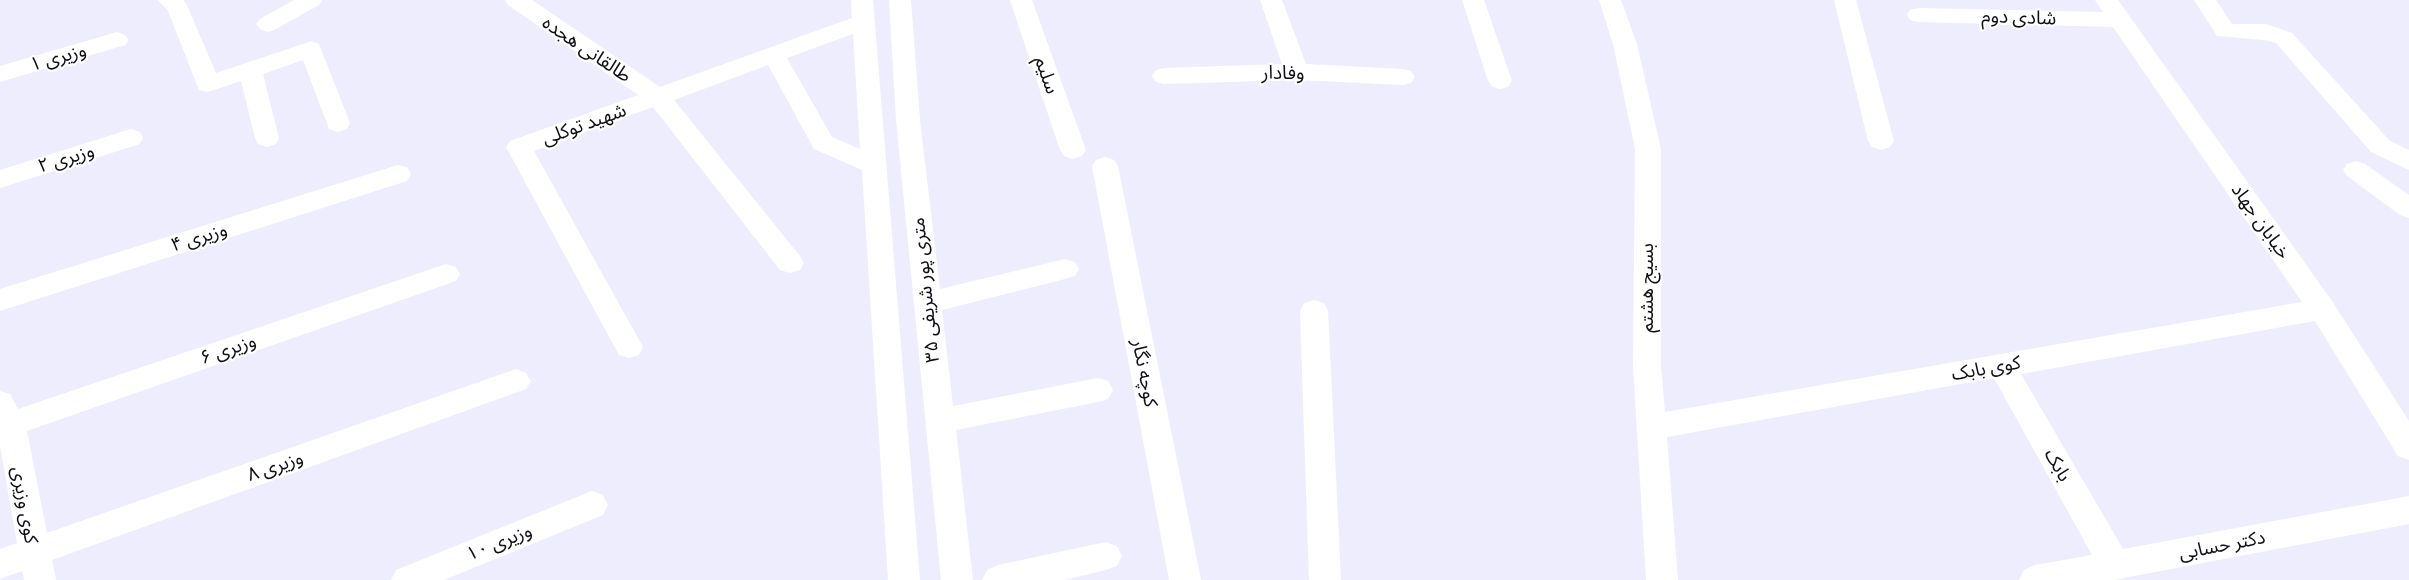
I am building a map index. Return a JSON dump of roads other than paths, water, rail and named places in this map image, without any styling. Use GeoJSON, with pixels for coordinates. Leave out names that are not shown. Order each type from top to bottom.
{"type":"FeatureCollection","features":[{"type":"Feature","properties":{"kind":"street"},"geometry":{"type":"LineString","coordinates":[[169,0],[178,8],[208,84],[311,49],[338,123]]}},
{"type":"Feature","properties":{"kind":"street"},"geometry":{"type":"LineString","coordinates":[[268,24],[311,0]]}},
{"type":"Feature","properties":{"kind":"street","name":"طالقانی هجده"},"geometry":{"type":"LineString","coordinates":[[516,0],[658,97],[790,263]]}},
{"type":"Feature","properties":{"kind":"street","name":"۳۵ متری پور شریفی"},"geometry":{"type":"LineString","coordinates":[[900,0],[908,120],[957,580]]}},
{"type":"Feature","properties":{"kind":"street","name":"سلیم"},"geometry":{"type":"LineString","coordinates":[[1021,0],[1073,150]]}},
{"type":"Feature","properties":{"kind":"street"},"geometry":{"type":"LineString","coordinates":[[1271,0],[1297,72]]}},
{"type":"Feature","properties":{"kind":"street"},"geometry":{"type":"LineString","coordinates":[[1473,0],[1500,81]]}},
{"type":"Feature","properties":{"kind":"street","name":"بسیج هشتم"},"geometry":{"type":"LineString","coordinates":[[1610,0],[1625,44],[1648,149],[1647,366],[1662,580]]}},
{"type":"Feature","properties":{"kind":"street"},"geometry":{"type":"LineString","coordinates":[[1845,0],[1881,141]]}},
{"type":"Feature","properties":{"kind":"street"},"geometry":{"type":"LineString","coordinates":[[2205,0],[2224,31],[2266,32],[2284,38],[2380,146],[2409,161]]}},
{"type":"Feature","properties":{"kind":"street","name":"شادی دوم"},"geometry":{"type":"LineString","coordinates":[[1918,15],[2113,10]]}},
{"type":"Feature","properties":{"kind":"street","name":"خیابان جهاد"},"geometry":{"type":"LineString","coordinates":[[2113,10],[2322,309],[2409,447]]}},
{"type":"Feature","properties":{"kind":"street"},"geometry":{"type":"LineString","coordinates":[[863,11],[904,580]]}},
{"type":"Feature","properties":{"kind":"street","name":"شهید توکلی"},"geometry":{"type":"LineString","coordinates":[[629,347],[519,147],[774,55],[863,11]]}},
{"type":"Feature","properties":{"kind":"street","name":"وزیری ۱"},"geometry":{"type":"LineString","coordinates":[[0,74],[117,40]]}},
{"type":"Feature","properties":{"kind":"street"},"geometry":{"type":"LineString","coordinates":[[774,55],[823,143],[874,164]]}},
{"type":"Feature","properties":{"kind":"street"},"geometry":{"type":"LineString","coordinates":[[250,70],[267,138]]}},
{"type":"Feature","properties":{"kind":"street","name":"وفادار"},"geometry":{"type":"LineString","coordinates":[[1164,76],[1297,72],[1403,77]]}},
{"type":"Feature","properties":{"kind":"street","name":"وزیری ۲"},"geometry":{"type":"LineString","coordinates":[[0,179],[131,138]]}},
{"type":"Feature","properties":{"kind":"street","name":"کوچه نگار"},"geometry":{"type":"LineString","coordinates":[[1105,166],[1185,580]]}},
{"type":"Feature","properties":{"kind":"street"},"geometry":{"type":"LineString","coordinates":[[2356,170],[2409,208]]}},
{"type":"Feature","properties":{"kind":"street","name":"وزیری ۴"},"geometry":{"type":"LineString","coordinates":[[0,300],[398,174]]}},
{"type":"Feature","properties":{"kind":"street"},"geometry":{"type":"LineString","coordinates":[[926,303],[1065,269]]}},
{"type":"Feature","properties":{"kind":"street","name":"وزیری ۶"},"geometry":{"type":"LineString","coordinates":[[5,414],[446,274]]}},
{"type":"Feature","properties":{"kind":"street","name":"کوی بابک"},"geometry":{"type":"LineString","coordinates":[[1651,427],[2322,309]]}},
{"type":"Feature","properties":{"kind":"street"},"geometry":{"type":"LineString","coordinates":[[1314,311],[1325,580]]}},
{"type":"Feature","properties":{"kind":"street","name":"بابک"},"geometry":{"type":"LineString","coordinates":[[2001,365],[2115,565]]}},
{"type":"Feature","properties":{"kind":"street","name":"وزیری ۸"},"geometry":{"type":"LineString","coordinates":[[0,564],[37,566],[516,381]]}},
{"type":"Feature","properties":{"kind":"street"},"geometry":{"type":"LineString","coordinates":[[939,422],[1098,390]]}},
{"type":"Feature","properties":{"kind":"street","name":"کوی وزیری"},"geometry":{"type":"LineString","coordinates":[[5,414],[37,566]]}},
{"type":"Feature","properties":{"kind":"street","name":"وزیری ۱۰"},"geometry":{"type":"LineString","coordinates":[[407,580],[592,504]]}},
{"type":"Feature","properties":{"kind":"street","name":"دکتر حسابی"},"geometry":{"type":"LineString","coordinates":[[2035,580],[2409,510]]}},
{"type":"Feature","properties":{"kind":"street"},"geometry":{"type":"LineString","coordinates":[[998,580],[1106,556]]}}]}
